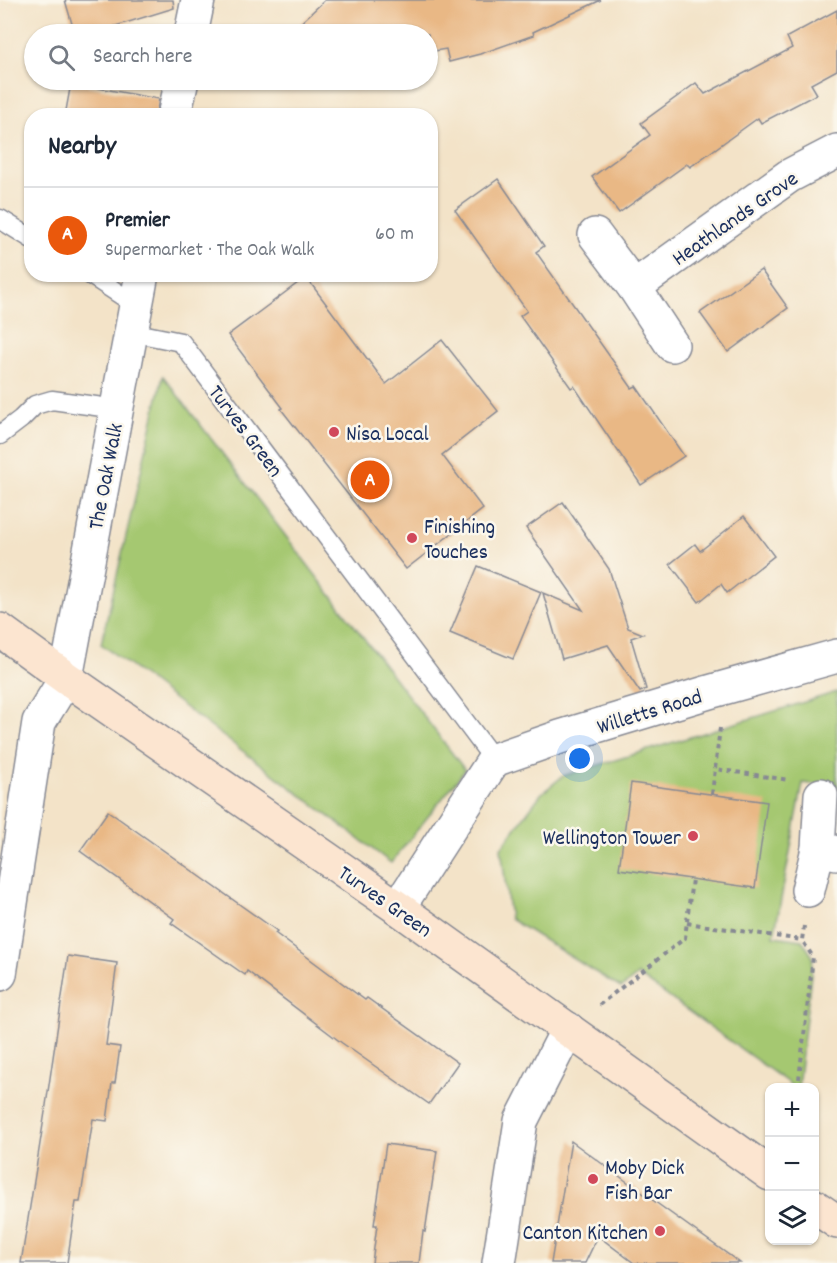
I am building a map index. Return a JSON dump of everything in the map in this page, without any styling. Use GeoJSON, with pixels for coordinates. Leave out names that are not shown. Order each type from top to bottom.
{"type":"FeatureCollection","features":[{"type":"Feature","properties":{"kind":"street"},"geometry":{"type":"LineString","coordinates":[[193,24],[198,0]]}},
{"type":"Feature","properties":{"kind":"street"},"geometry":{"type":"LineString","coordinates":[[176,108],[180,90]]}},
{"type":"Feature","properties":{"kind":"street","name":"Heathlands Grove"},"geometry":{"type":"LineString","coordinates":[[634,287],[789,176],[837,151]]}},
{"type":"Feature","properties":{"kind":"street"},"geometry":{"type":"LineString","coordinates":[[595,236],[634,287],[672,345]]}},
{"type":"Feature","properties":{"kind":"street","name":"The Oak Walk"},"geometry":{"type":"LineString","coordinates":[[66,678],[136,304]]}},
{"type":"Feature","properties":{"kind":"street","name":"Turves Green"},"geometry":{"type":"LineString","coordinates":[[0,630],[398,908],[765,1170]]}},
{"type":"Feature","properties":{"kind":"street","name":"Willetts Road"},"geometry":{"type":"LineString","coordinates":[[494,760],[560,737],[837,656]]}},
{"type":"Feature","properties":{"kind":"street"},"geometry":{"type":"LineString","coordinates":[[0,974],[39,722],[66,678]]}},
{"type":"Feature","properties":{"kind":"street"},"geometry":{"type":"LineString","coordinates":[[398,908],[494,760]]}},
{"type":"Feature","properties":{"kind":"street"},"geometry":{"type":"LineString","coordinates":[[808,890],[827,851],[821,795]]}},
{"type":"Feature","properties":{"kind":"street"},"geometry":{"type":"LineString","coordinates":[[499,1263],[521,1121],[568,1029]]}},
{"type":"Feature","properties":{"kind":"street"},"geometry":{"type":"LineString","coordinates":[[819,1209],[837,1222]]}},
{"type":"Feature","properties":{"kind":"lane"},"geometry":{"type":"LineString","coordinates":[[0,219],[24,234]]}},
{"type":"Feature","properties":{"kind":"lane"},"geometry":{"type":"LineString","coordinates":[[102,282],[136,304]]}},
{"type":"Feature","properties":{"kind":"lane","name":"Turves Green"},"geometry":{"type":"LineString","coordinates":[[136,304],[181,342],[494,760]]}},
{"type":"Feature","properties":{"kind":"lane"},"geometry":{"type":"LineString","coordinates":[[0,435],[35,405],[52,400],[117,409]]}},
{"type":"Feature","properties":{"kind":"path"},"geometry":{"type":"LineString","coordinates":[[709,692],[720,727],[712,794]]}},
{"type":"Feature","properties":{"kind":"path"},"geometry":{"type":"LineString","coordinates":[[715,769],[803,782],[821,795]]}},
{"type":"Feature","properties":{"kind":"path"},"geometry":{"type":"LineString","coordinates":[[568,1029],[685,938],[692,879]]}},
{"type":"Feature","properties":{"kind":"path"},"geometry":{"type":"LineString","coordinates":[[799,1083],[813,957],[802,940],[808,890]]}},
{"type":"Feature","properties":{"kind":"path"},"geometry":{"type":"LineString","coordinates":[[687,923],[802,940]]}},
{"type":"Feature","properties":{"kind":"green space"},"geometry":{"type":"Polygon","coordinates":[[[163,376],[465,770],[391,863],[101,644],[163,376]]]}},
{"type":"Feature","properties":{"kind":"green space"},"geometry":{"type":"Polygon","coordinates":[[[837,692],[837,787],[803,783],[774,936],[802,940],[813,957],[798,1083],[788,1083],[638,975],[621,988],[510,919],[501,848],[541,794],[563,776],[837,692]]]}},
{"type":"Feature","properties":{"kind":"building"},"geometry":{"type":"Polygon","coordinates":[[[65,0],[173,0],[174,8],[122,24],[72,24],[65,0]]]}},
{"type":"Feature","properties":{"kind":"building"},"geometry":{"type":"Polygon","coordinates":[[[325,0],[601,0],[533,32],[534,35],[449,62],[446,49],[438,50],[438,24],[300,24],[325,0]]]}},
{"type":"Feature","properties":{"kind":"building"},"geometry":{"type":"Polygon","coordinates":[[[837,10],[837,70],[811,84],[817,94],[761,123],[758,118],[690,167],[687,164],[619,213],[592,177],[650,135],[641,123],[696,83],[705,94],[792,48],[787,37],[837,10]]]}},
{"type":"Feature","properties":{"kind":"building"},"geometry":{"type":"Polygon","coordinates":[[[70,90],[110,90],[159,99],[157,108],[66,108],[70,90]]]}},
{"type":"Feature","properties":{"kind":"building"},"geometry":{"type":"Polygon","coordinates":[[[498,179],[544,246],[536,252],[632,388],[636,386],[684,456],[641,485],[574,386],[571,388],[520,316],[527,311],[455,210],[498,179]]]}},
{"type":"Feature","properties":{"kind":"building"},"geometry":{"type":"Polygon","coordinates":[[[761,270],[788,308],[728,352],[700,313],[761,270]]]}},
{"type":"Feature","properties":{"kind":"building"},"geometry":{"type":"Polygon","coordinates":[[[299,282],[310,282],[386,384],[442,340],[498,411],[442,455],[483,509],[406,569],[281,409],[283,408],[228,335],[299,282]]]}},
{"type":"Feature","properties":{"kind":"building"},"geometry":{"type":"Polygon","coordinates":[[[563,502],[609,569],[628,628],[643,634],[631,638],[646,689],[640,692],[608,645],[562,659],[543,593],[583,610],[526,528],[563,502]]]}},
{"type":"Feature","properties":{"kind":"building"},"geometry":{"type":"Polygon","coordinates":[[[744,516],[774,556],[727,593],[721,584],[699,602],[670,564],[695,544],[700,551],[744,516]]]}},
{"type":"Feature","properties":{"kind":"building"},"geometry":{"type":"Polygon","coordinates":[[[478,566],[541,592],[513,659],[450,633],[478,566]]]}},
{"type":"Feature","properties":{"kind":"building","name":"Wellington Tower"},"geometry":{"type":"Polygon","coordinates":[[[631,783],[767,802],[755,888],[619,869],[631,783]]]}},
{"type":"Feature","properties":{"kind":"building"},"geometry":{"type":"Polygon","coordinates":[[[108,811],[277,931],[275,933],[365,1000],[367,998],[458,1063],[429,1104],[342,1043],[247,971],[245,975],[171,923],[174,919],[80,851],[108,811]]]}},
{"type":"Feature","properties":{"kind":"building"},"geometry":{"type":"Polygon","coordinates":[[[68,956],[117,963],[106,1045],[120,1047],[115,1083],[112,1083],[107,1121],[93,1119],[80,1202],[76,1202],[67,1263],[21,1263],[45,1112],[68,956]]]}},
{"type":"Feature","properties":{"kind":"building"},"geometry":{"type":"Polygon","coordinates":[[[571,1141],[740,1263],[634,1263],[598,1236],[585,1263],[551,1263],[571,1141]]]}},
{"type":"Feature","properties":{"kind":"building"},"geometry":{"type":"Polygon","coordinates":[[[386,1144],[437,1151],[419,1263],[372,1263],[377,1225],[374,1225],[386,1144]]]}},
{"type":"Feature","properties":{"kind":"place","name":"Nisa Local"},"geometry":{"type":"Point","coordinates":[334,432]}},
{"type":"Feature","properties":{"kind":"place","name":"Premier"},"geometry":{"type":"Point","coordinates":[370,480]}},
{"type":"Feature","properties":{"kind":"place","name":"Finishing Touches"},"geometry":{"type":"Point","coordinates":[412,538]}},
{"type":"Feature","properties":{"kind":"place","name":"Wellington Tower"},"geometry":{"type":"Point","coordinates":[693,836]}},
{"type":"Feature","properties":{"kind":"place","name":"Moby Dick Fish Bar"},"geometry":{"type":"Point","coordinates":[593,1179]}},
{"type":"Feature","properties":{"kind":"place","name":"Canton Kitchen"},"geometry":{"type":"Point","coordinates":[660,1231]}}]}
